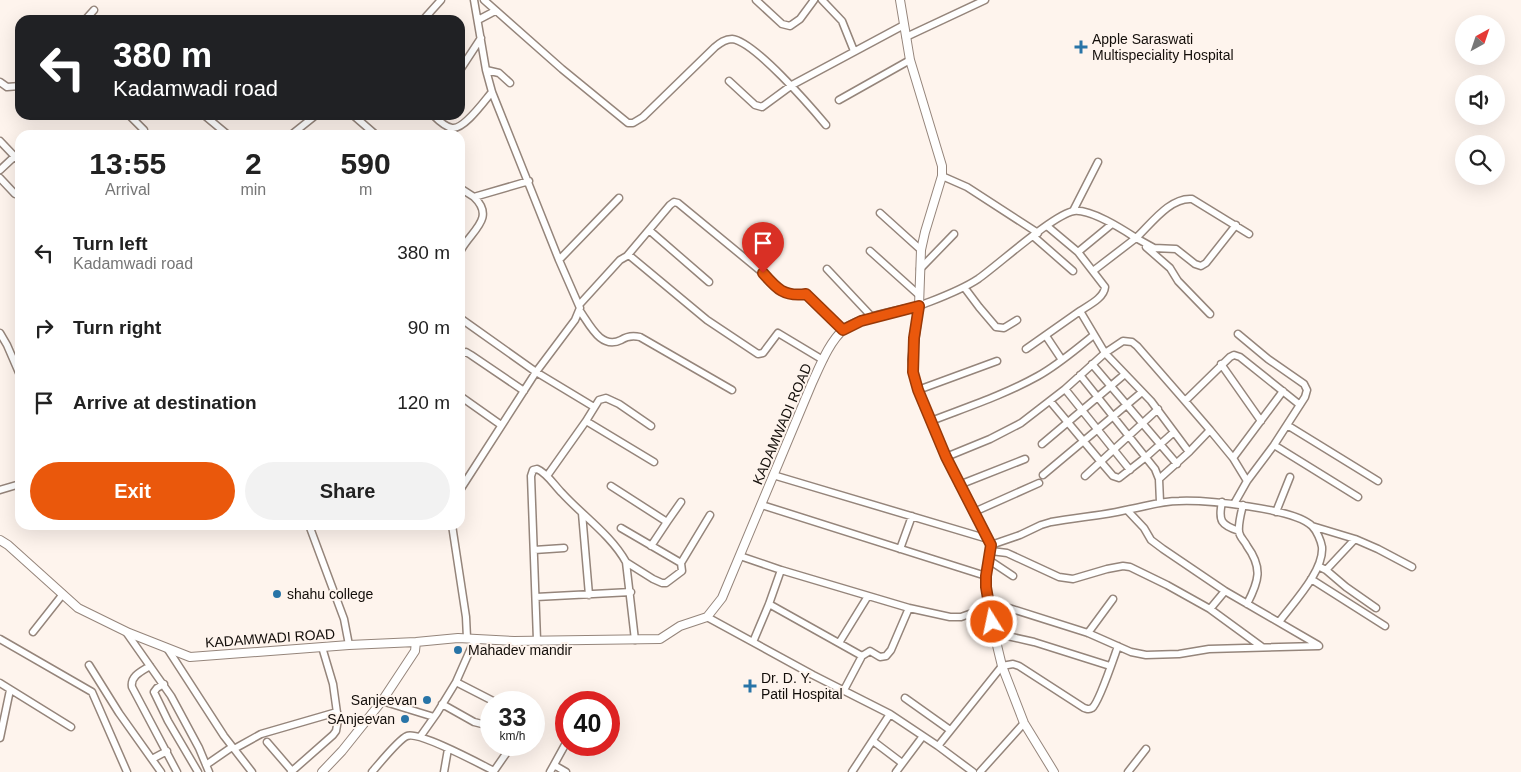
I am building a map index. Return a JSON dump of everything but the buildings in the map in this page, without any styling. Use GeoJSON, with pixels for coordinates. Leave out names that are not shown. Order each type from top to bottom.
{"type":"FeatureCollection","features":[{"type":"Feature","properties":{"kind":"street"},"geometry":{"type":"LineString","coordinates":[[428,15],[441,0]]}},
{"type":"Feature","properties":{"kind":"street"},"geometry":{"type":"LineString","coordinates":[[474,0],[486,70],[492,92],[579,308],[600,339],[606,342],[616,342],[634,335],[640,337],[732,390]]}},
{"type":"Feature","properties":{"kind":"street"},"geometry":{"type":"LineString","coordinates":[[484,0],[562,69],[628,123],[633,123],[644,117],[715,47],[722,41],[731,39],[745,44],[792,85],[826,125]]}},
{"type":"Feature","properties":{"kind":"street"},"geometry":{"type":"LineString","coordinates":[[756,0],[782,24],[790,26],[800,19],[814,0]]}},
{"type":"Feature","properties":{"kind":"street"},"geometry":{"type":"LineString","coordinates":[[822,0],[842,21],[854,51]]}},
{"type":"Feature","properties":{"kind":"street"},"geometry":{"type":"LineString","coordinates":[[900,0],[910,60],[942,166],[942,176],[921,250],[920,295],[912,360],[913,372],[918,390],[946,457],[990,545],[986,576],[989,607],[1002,666],[1024,723],[1054,772]]}},
{"type":"Feature","properties":{"kind":"street"},"geometry":{"type":"LineString","coordinates":[[906,36],[985,0]]}},
{"type":"Feature","properties":{"kind":"street"},"geometry":{"type":"LineString","coordinates":[[90,15],[94,10]]}},
{"type":"Feature","properties":{"kind":"street"},"geometry":{"type":"LineString","coordinates":[[478,20],[495,11]]}},
{"type":"Feature","properties":{"kind":"street"},"geometry":{"type":"LineString","coordinates":[[729,80],[755,105],[760,107],[792,85],[904,25]]}},
{"type":"Feature","properties":{"kind":"street"},"geometry":{"type":"LineString","coordinates":[[465,62],[481,38]]}},
{"type":"Feature","properties":{"kind":"street"},"geometry":{"type":"LineString","coordinates":[[839,100],[910,60]]}},
{"type":"Feature","properties":{"kind":"street"},"geometry":{"type":"LineString","coordinates":[[486,70],[499,73],[510,83]]}},
{"type":"Feature","properties":{"kind":"street"},"geometry":{"type":"LineString","coordinates":[[0,82],[7,87],[15,86]]}},
{"type":"Feature","properties":{"kind":"street"},"geometry":{"type":"LineString","coordinates":[[440,120],[450,128],[461,127],[492,92]]}},
{"type":"Feature","properties":{"kind":"street"},"geometry":{"type":"LineString","coordinates":[[134,120],[144,130]]}},
{"type":"Feature","properties":{"kind":"street"},"geometry":{"type":"LineString","coordinates":[[210,120],[222,130]]}},
{"type":"Feature","properties":{"kind":"street"},"geometry":{"type":"LineString","coordinates":[[297,130],[310,120]]}},
{"type":"Feature","properties":{"kind":"street"},"geometry":{"type":"LineString","coordinates":[[360,120],[370,130]]}},
{"type":"Feature","properties":{"kind":"street"},"geometry":{"type":"LineString","coordinates":[[0,141],[15,156],[0,170]]}},
{"type":"Feature","properties":{"kind":"street"},"geometry":{"type":"LineString","coordinates":[[1073,211],[1098,162]]}},
{"type":"Feature","properties":{"kind":"street"},"geometry":{"type":"LineString","coordinates":[[942,176],[967,187],[1036,235],[1073,271]]}},
{"type":"Feature","properties":{"kind":"street"},"geometry":{"type":"LineString","coordinates":[[0,178],[15,194]]}},
{"type":"Feature","properties":{"kind":"street"},"geometry":{"type":"LineString","coordinates":[[474,197],[529,181]]}},
{"type":"Feature","properties":{"kind":"street"},"geometry":{"type":"LineString","coordinates":[[465,191],[481,203],[483,209],[482,221],[465,245]]}},
{"type":"Feature","properties":{"kind":"street"},"geometry":{"type":"LineString","coordinates":[[559,260],[619,198]]}},
{"type":"Feature","properties":{"kind":"street"},"geometry":{"type":"LineString","coordinates":[[1094,271],[1136,238],[1167,208],[1184,198],[1192,199],[1249,234]]}},
{"type":"Feature","properties":{"kind":"street"},"geometry":{"type":"LineString","coordinates":[[465,482],[579,308],[620,260],[626,256],[674,202],[678,203],[763,273],[774,286],[785,294],[806,294],[843,330],[851,325],[873,318],[919,306],[964,286],[991,270],[1060,217],[1073,211],[1088,213],[1112,224],[1154,248],[1176,249],[1195,264],[1201,266],[1206,263],[1236,225]]}},
{"type":"Feature","properties":{"kind":"street"},"geometry":{"type":"LineString","coordinates":[[880,213],[921,250]]}},
{"type":"Feature","properties":{"kind":"street"},"geometry":{"type":"LineString","coordinates":[[1078,252],[1112,224]]}},
{"type":"Feature","properties":{"kind":"street"},"geometry":{"type":"LineString","coordinates":[[1026,349],[1099,298],[1105,290],[1105,287],[1094,271],[1078,252],[1047,226]]}},
{"type":"Feature","properties":{"kind":"street"},"geometry":{"type":"LineString","coordinates":[[648,230],[709,282]]}},
{"type":"Feature","properties":{"kind":"street"},"geometry":{"type":"LineString","coordinates":[[920,269],[954,234]]}},
{"type":"Feature","properties":{"kind":"street"},"geometry":{"type":"LineString","coordinates":[[1136,238],[1170,268],[1178,281],[1210,314]]}},
{"type":"Feature","properties":{"kind":"street"},"geometry":{"type":"LineString","coordinates":[[870,251],[920,295]]}},
{"type":"Feature","properties":{"kind":"street"},"geometry":{"type":"LineString","coordinates":[[626,256],[633,258],[707,320],[758,354],[763,353],[778,333],[823,360]]}},
{"type":"Feature","properties":{"kind":"street"},"geometry":{"type":"LineString","coordinates":[[827,269],[873,318]]}},
{"type":"Feature","properties":{"kind":"street"},"geometry":{"type":"LineString","coordinates":[[964,286],[996,327],[1004,328],[1017,320]]}},
{"type":"Feature","properties":{"kind":"street"},"geometry":{"type":"LineString","coordinates":[[1080,311],[1105,353],[1158,410],[1189,452]]}},
{"type":"Feature","properties":{"kind":"street"},"geometry":{"type":"LineString","coordinates":[[465,322],[536,372],[594,407]]}},
{"type":"Feature","properties":{"kind":"street","name":"KADAMWADI ROAD"},"geometry":{"type":"LineString","coordinates":[[708,617],[722,598],[823,360],[843,330]]}},
{"type":"Feature","properties":{"kind":"street"},"geometry":{"type":"LineString","coordinates":[[0,333],[15,363]]}},
{"type":"Feature","properties":{"kind":"street"},"geometry":{"type":"LineString","coordinates":[[1234,504],[1247,481],[1274,445],[1307,394],[1306,386],[1238,334]]}},
{"type":"Feature","properties":{"kind":"street"},"geometry":{"type":"LineString","coordinates":[[931,421],[1007,392],[1039,376],[1094,335]]}},
{"type":"Feature","properties":{"kind":"street"},"geometry":{"type":"LineString","coordinates":[[1046,336],[1062,360]]}},
{"type":"Feature","properties":{"kind":"street"},"geometry":{"type":"LineString","coordinates":[[946,457],[1007,431],[1050,401],[1119,342],[1128,341],[1137,346],[1210,430],[1233,458],[1247,481]]}},
{"type":"Feature","properties":{"kind":"street"},"geometry":{"type":"LineString","coordinates":[[465,352],[524,391]]}},
{"type":"Feature","properties":{"kind":"street"},"geometry":{"type":"LineString","coordinates":[[1185,401],[1221,364],[1230,357],[1237,355],[1300,406]]}},
{"type":"Feature","properties":{"kind":"street"},"geometry":{"type":"LineString","coordinates":[[918,390],[997,361]]}},
{"type":"Feature","properties":{"kind":"street"},"geometry":{"type":"LineString","coordinates":[[1092,364],[1177,464]]}},
{"type":"Feature","properties":{"kind":"street"},"geometry":{"type":"LineString","coordinates":[[1221,364],[1261,421]]}},
{"type":"Feature","properties":{"kind":"street"},"geometry":{"type":"LineString","coordinates":[[1042,444],[1126,374]]}},
{"type":"Feature","properties":{"kind":"street"},"geometry":{"type":"LineString","coordinates":[[1080,375],[1155,469],[1159,479],[1160,502]]}},
{"type":"Feature","properties":{"kind":"street"},"geometry":{"type":"LineString","coordinates":[[1065,389],[1130,470]]}},
{"type":"Feature","properties":{"kind":"street"},"geometry":{"type":"LineString","coordinates":[[1233,458],[1283,391]]}},
{"type":"Feature","properties":{"kind":"street"},"geometry":{"type":"LineString","coordinates":[[1043,475],[1142,392]]}},
{"type":"Feature","properties":{"kind":"street"},"geometry":{"type":"LineString","coordinates":[[547,476],[602,398],[611,399],[652,426]]}},
{"type":"Feature","properties":{"kind":"street"},"geometry":{"type":"LineString","coordinates":[[465,400],[501,425]]}},
{"type":"Feature","properties":{"kind":"street"},"geometry":{"type":"LineString","coordinates":[[1050,401],[1116,478],[1130,470],[1174,432]]}},
{"type":"Feature","properties":{"kind":"street"},"geometry":{"type":"LineString","coordinates":[[1085,476],[1158,410]]}},
{"type":"Feature","properties":{"kind":"street"},"geometry":{"type":"LineString","coordinates":[[586,421],[654,462]]}},
{"type":"Feature","properties":{"kind":"street"},"geometry":{"type":"LineString","coordinates":[[1287,425],[1378,481]]}},
{"type":"Feature","properties":{"kind":"street"},"geometry":{"type":"LineString","coordinates":[[1159,479],[1177,464],[1210,430]]}},
{"type":"Feature","properties":{"kind":"street"},"geometry":{"type":"LineString","coordinates":[[1274,445],[1358,497]]}},
{"type":"Feature","properties":{"kind":"street"},"geometry":{"type":"LineString","coordinates":[[959,485],[1024,460]]}},
{"type":"Feature","properties":{"kind":"street"},"geometry":{"type":"LineString","coordinates":[[538,640],[531,472],[536,469],[547,476],[617,548],[626,562],[631,592],[635,640]]}},
{"type":"Feature","properties":{"kind":"street"},"geometry":{"type":"LineString","coordinates":[[773,475],[912,516],[990,545],[1059,577],[1082,577],[1116,567],[1130,567],[1210,609],[1262,647]]}},
{"type":"Feature","properties":{"kind":"street"},"geometry":{"type":"LineString","coordinates":[[1276,512],[1290,477]]}},
{"type":"Feature","properties":{"kind":"street"},"geometry":{"type":"LineString","coordinates":[[974,512],[1039,483]]}},
{"type":"Feature","properties":{"kind":"street"},"geometry":{"type":"LineString","coordinates":[[0,490],[15,486]]}},
{"type":"Feature","properties":{"kind":"street"},"geometry":{"type":"LineString","coordinates":[[612,486],[667,522]]}},
{"type":"Feature","properties":{"kind":"street"},"geometry":{"type":"LineString","coordinates":[[990,545],[1020,536],[1051,522],[1127,510],[1160,502],[1180,500],[1222,502],[1294,517],[1312,526],[1356,539],[1412,567]]}},
{"type":"Feature","properties":{"kind":"street"},"geometry":{"type":"LineString","coordinates":[[651,546],[681,502]]}},
{"type":"Feature","properties":{"kind":"street"},"geometry":{"type":"LineString","coordinates":[[1222,502],[1220,511],[1221,521],[1227,527],[1239,531]]}},
{"type":"Feature","properties":{"kind":"street"},"geometry":{"type":"LineString","coordinates":[[762,505],[986,576]]}},
{"type":"Feature","properties":{"kind":"street"},"geometry":{"type":"LineString","coordinates":[[1242,505],[1240,535],[1253,554],[1259,572],[1256,585],[1247,604]]}},
{"type":"Feature","properties":{"kind":"street"},"geometry":{"type":"LineString","coordinates":[[740,556],[908,608],[950,617],[961,617],[989,607],[1009,608],[1088,633],[1131,652],[1146,655],[1179,654],[1208,649],[1319,646],[1225,591],[1156,544],[1127,510]]}},
{"type":"Feature","properties":{"kind":"street"},"geometry":{"type":"LineString","coordinates":[[582,513],[588,595]]}},
{"type":"Feature","properties":{"kind":"street"},"geometry":{"type":"LineString","coordinates":[[626,562],[662,583],[666,583],[682,571],[681,564],[710,515]]}},
{"type":"Feature","properties":{"kind":"street"},"geometry":{"type":"LineString","coordinates":[[900,549],[912,516]]}},
{"type":"Feature","properties":{"kind":"street"},"geometry":{"type":"LineString","coordinates":[[1279,622],[1311,579],[1318,566],[1322,546],[1312,526]]}},
{"type":"Feature","properties":{"kind":"street"},"geometry":{"type":"LineString","coordinates":[[621,528],[681,564]]}},
{"type":"Feature","properties":{"kind":"street"},"geometry":{"type":"LineString","coordinates":[[311,530],[344,619],[349,645]]}},
{"type":"Feature","properties":{"kind":"street"},"geometry":{"type":"LineString","coordinates":[[420,736],[456,682],[471,639],[453,530]]}},
{"type":"Feature","properties":{"kind":"street"},"geometry":{"type":"LineString","coordinates":[[1326,570],[1356,539]]}},
{"type":"Feature","properties":{"kind":"street","name":"KADAMWADI ROAD"},"geometry":{"type":"LineString","coordinates":[[0,540],[8,544],[78,608],[126,631],[190,657],[416,642]]}},
{"type":"Feature","properties":{"kind":"street"},"geometry":{"type":"LineString","coordinates":[[534,550],[564,548]]}},
{"type":"Feature","properties":{"kind":"street"},"geometry":{"type":"LineString","coordinates":[[989,560],[1013,576]]}},
{"type":"Feature","properties":{"kind":"street"},"geometry":{"type":"LineString","coordinates":[[1318,566],[1376,608]]}},
{"type":"Feature","properties":{"kind":"street"},"geometry":{"type":"LineString","coordinates":[[753,642],[781,570]]}},
{"type":"Feature","properties":{"kind":"street"},"geometry":{"type":"LineString","coordinates":[[1311,579],[1385,626]]}},
{"type":"Feature","properties":{"kind":"street"},"geometry":{"type":"LineString","coordinates":[[1210,609],[1225,591]]}},
{"type":"Feature","properties":{"kind":"street"},"geometry":{"type":"LineString","coordinates":[[536,598],[631,592]]}},
{"type":"Feature","properties":{"kind":"street"},"geometry":{"type":"LineString","coordinates":[[33,632],[63,594]]}},
{"type":"Feature","properties":{"kind":"street"},"geometry":{"type":"LineString","coordinates":[[839,643],[868,596]]}},
{"type":"Feature","properties":{"kind":"street"},"geometry":{"type":"LineString","coordinates":[[1088,633],[1112,599]]}},
{"type":"Feature","properties":{"kind":"street"},"geometry":{"type":"LineString","coordinates":[[769,604],[862,656]]}},
{"type":"Feature","properties":{"kind":"street"},"geometry":{"type":"LineString","coordinates":[[844,690],[862,656],[870,651],[880,657],[889,654],[908,608]]}},
{"type":"Feature","properties":{"kind":"street"},"geometry":{"type":"LineString","coordinates":[[322,772],[342,751],[382,700],[415,651],[416,642],[471,639],[660,639],[680,626],[708,617],[890,714],[973,772]]}},
{"type":"Feature","properties":{"kind":"street"},"geometry":{"type":"LineString","coordinates":[[126,631],[164,684],[199,748],[207,769],[233,748],[261,734],[337,712]]}},
{"type":"Feature","properties":{"kind":"street"},"geometry":{"type":"LineString","coordinates":[[994,633],[1034,642],[1110,666]]}},
{"type":"Feature","properties":{"kind":"street"},"geometry":{"type":"LineString","coordinates":[[0,639],[92,692],[127,772]]}},
{"type":"Feature","properties":{"kind":"street"},"geometry":{"type":"LineString","coordinates":[[938,746],[1002,666],[1013,664],[1019,666],[1084,708],[1089,709],[1096,704],[1118,646]]}},
{"type":"Feature","properties":{"kind":"street"},"geometry":{"type":"LineString","coordinates":[[267,742],[292,771],[336,731],[338,720],[333,684],[322,647]]}},
{"type":"Feature","properties":{"kind":"street"},"geometry":{"type":"LineString","coordinates":[[167,648],[233,748],[252,772]]}},
{"type":"Feature","properties":{"kind":"street"},"geometry":{"type":"LineString","coordinates":[[89,666],[119,713],[161,772]]}},
{"type":"Feature","properties":{"kind":"street"},"geometry":{"type":"LineString","coordinates":[[150,666],[131,682],[177,772]]}},
{"type":"Feature","properties":{"kind":"street"},"geometry":{"type":"LineString","coordinates":[[456,682],[480,694]]}},
{"type":"Feature","properties":{"kind":"street"},"geometry":{"type":"LineString","coordinates":[[0,683],[71,727]]}},
{"type":"Feature","properties":{"kind":"street"},"geometry":{"type":"LineString","coordinates":[[164,684],[154,692],[168,721],[198,772]]}},
{"type":"Feature","properties":{"kind":"street"},"geometry":{"type":"LineString","coordinates":[[0,738],[10,690]]}},
{"type":"Feature","properties":{"kind":"street"},"geometry":{"type":"LineString","coordinates":[[904,698],[950,730]]}},
{"type":"Feature","properties":{"kind":"street"},"geometry":{"type":"LineString","coordinates":[[382,700],[434,717]]}},
{"type":"Feature","properties":{"kind":"street"},"geometry":{"type":"LineString","coordinates":[[442,704],[480,724]]}},
{"type":"Feature","properties":{"kind":"street"},"geometry":{"type":"LineString","coordinates":[[852,772],[890,714]]}},
{"type":"Feature","properties":{"kind":"street"},"geometry":{"type":"LineString","coordinates":[[980,772],[1024,723]]}},
{"type":"Feature","properties":{"kind":"street"},"geometry":{"type":"LineString","coordinates":[[372,772],[404,737],[413,735],[420,736],[493,771],[504,756]]}},
{"type":"Feature","properties":{"kind":"street"},"geometry":{"type":"LineString","coordinates":[[896,772],[923,736]]}},
{"type":"Feature","properties":{"kind":"street"},"geometry":{"type":"LineString","coordinates":[[873,741],[902,763]]}},
{"type":"Feature","properties":{"kind":"street"},"geometry":{"type":"LineString","coordinates":[[444,772],[448,749]]}},
{"type":"Feature","properties":{"kind":"street"},"geometry":{"type":"LineString","coordinates":[[1128,772],[1146,749]]}},
{"type":"Feature","properties":{"kind":"street"},"geometry":{"type":"LineString","coordinates":[[152,759],[166,751]]}},
{"type":"Feature","properties":{"kind":"street"},"geometry":{"type":"LineString","coordinates":[[550,772],[559,756]]}},
{"type":"Feature","properties":{"kind":"street"},"geometry":{"type":"LineString","coordinates":[[554,765],[566,772]]}},
{"type":"Feature","properties":{"kind":"place","name":"Apple Saraswati Multispeciality Hospital"},"geometry":{"type":"Point","coordinates":[1081,47]}},
{"type":"Feature","properties":{"kind":"place","name":"shahu college"},"geometry":{"type":"Point","coordinates":[277,594]}},
{"type":"Feature","properties":{"kind":"place","name":"Mahadev mandir"},"geometry":{"type":"Point","coordinates":[458,650]}},
{"type":"Feature","properties":{"kind":"place","name":"Dr. D. Y. Patil Hospital"},"geometry":{"type":"Point","coordinates":[750,686]}},
{"type":"Feature","properties":{"kind":"place","name":"Sanjeevan"},"geometry":{"type":"Point","coordinates":[427,700]}},
{"type":"Feature","properties":{"kind":"place","name":"SAnjeevan"},"geometry":{"type":"Point","coordinates":[405,719]}},
{"type":"Feature","properties":{"kind":"route"},"geometry":{"type":"LineString","coordinates":[[763,273],[774,286],[785,294],[806,294],[843,330],[861,321],[919,306],[912,360],[913,372],[918,390],[946,457],[991,545],[986,587],[992,622]]}}]}
